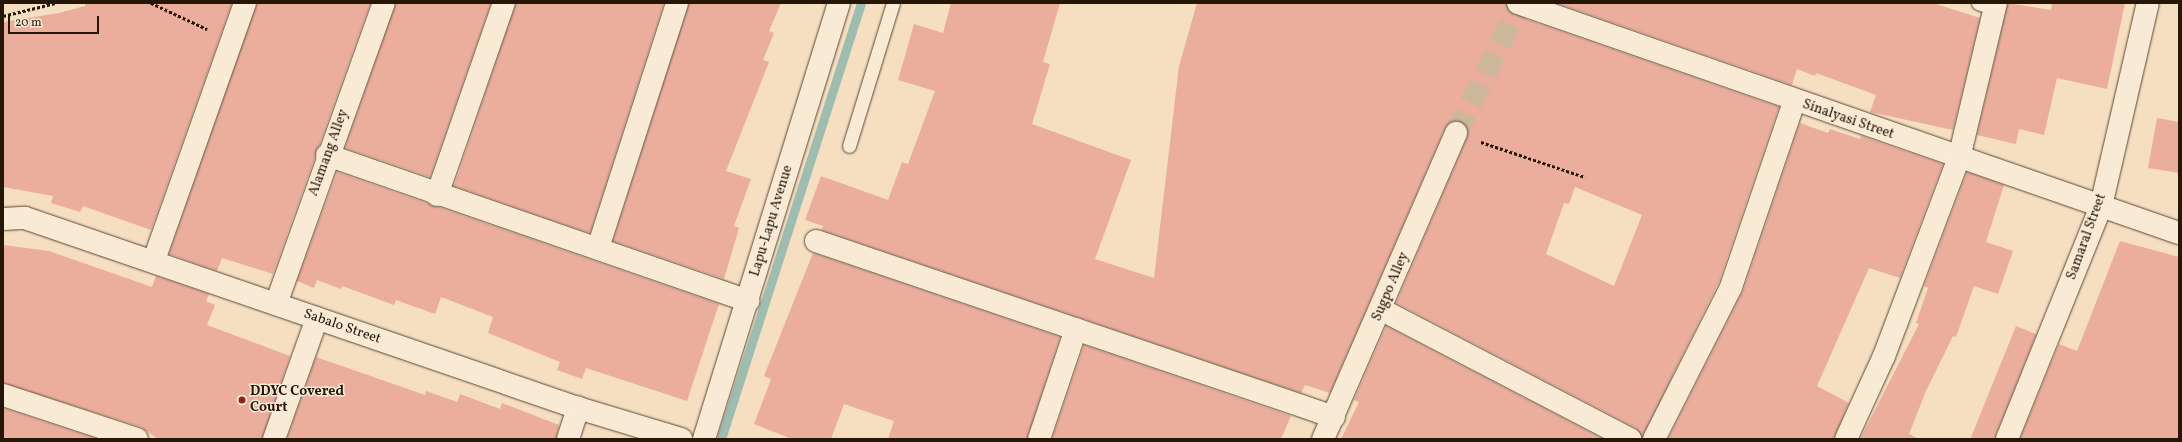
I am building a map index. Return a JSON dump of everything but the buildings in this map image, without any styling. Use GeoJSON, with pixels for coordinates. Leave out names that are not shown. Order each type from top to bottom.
{"type":"FeatureCollection","features":[{"type":"Feature","properties":{"kind":"street"},"geometry":{"type":"LineString","coordinates":[[154,260],[230,40],[245,3]]}},
{"type":"Feature","properties":{"kind":"street","name":"Alamang Alley"},"geometry":{"type":"LineString","coordinates":[[276,304],[327,155],[384,3]]}},
{"type":"Feature","properties":{"kind":"street"},"geometry":{"type":"LineString","coordinates":[[437,195],[504,3]]}},
{"type":"Feature","properties":{"kind":"street"},"geometry":{"type":"LineString","coordinates":[[598,248],[677,3]]}},
{"type":"Feature","properties":{"kind":"street","name":"Lapu-Lapu Avenue"},"geometry":{"type":"LineString","coordinates":[[704,439],[748,301],[839,3]]}},
{"type":"Feature","properties":{"kind":"street","name":"Sinalyasi Street"},"geometry":{"type":"LineString","coordinates":[[1519,3],[1794,102],[2179,232]]}},
{"type":"Feature","properties":{"kind":"street","name":"Samaral Street"},"geometry":{"type":"LineString","coordinates":[[2007,439],[2101,206],[2148,3]]}},
{"type":"Feature","properties":{"kind":"street"},"geometry":{"type":"LineString","coordinates":[[1846,439],[1884,356],[1959,158],[1990,5]]}},
{"type":"Feature","properties":{"kind":"street"},"geometry":{"type":"LineString","coordinates":[[1654,439],[1731,287],[1794,102]]}},
{"type":"Feature","properties":{"kind":"street","name":"Sugpo Alley"},"geometry":{"type":"LineString","coordinates":[[1323,439],[1382,310],[1456,134]]}},
{"type":"Feature","properties":{"kind":"street"},"geometry":{"type":"LineString","coordinates":[[327,155],[437,195],[598,248],[748,301]]}},
{"type":"Feature","properties":{"kind":"street","name":"Sabalo Street"},"geometry":{"type":"LineString","coordinates":[[3,219],[25,218],[154,260],[276,304],[578,408],[681,439]]}},
{"type":"Feature","properties":{"kind":"street"},"geometry":{"type":"LineString","coordinates":[[816,241],[1334,417]]}},
{"type":"Feature","properties":{"kind":"street"},"geometry":{"type":"LineString","coordinates":[[1382,310],[1630,439]]}},
{"type":"Feature","properties":{"kind":"street"},"geometry":{"type":"LineString","coordinates":[[274,439],[317,318]]}},
{"type":"Feature","properties":{"kind":"street"},"geometry":{"type":"LineString","coordinates":[[1039,439],[1076,329]]}},
{"type":"Feature","properties":{"kind":"street"},"geometry":{"type":"LineString","coordinates":[[3,395],[137,439]]}},
{"type":"Feature","properties":{"kind":"street"},"geometry":{"type":"LineString","coordinates":[[568,439],[578,408]]}},
{"type":"Feature","properties":{"kind":"lane"},"geometry":{"type":"LineString","coordinates":[[849,146],[893,3]]}},
{"type":"Feature","properties":{"kind":"path"},"geometry":{"type":"LineString","coordinates":[[3,16],[55,3]]}},
{"type":"Feature","properties":{"kind":"path"},"geometry":{"type":"LineString","coordinates":[[151,3],[230,40]]}},
{"type":"Feature","properties":{"kind":"path"},"geometry":{"type":"LineString","coordinates":[[1456,134],[1585,178]]}},
{"type":"Feature","properties":{"kind":"waterway"},"geometry":{"type":"LineString","coordinates":[[721,439],[861,3]]}},
{"type":"Feature","properties":{"kind":"tunnel"},"geometry":{"type":"LineString","coordinates":[[1456,133],[1520,4]]}},
{"type":"Feature","properties":{"kind":"place","name":"DDYC Covered Court"},"geometry":{"type":"Point","coordinates":[242,400]}}]}
